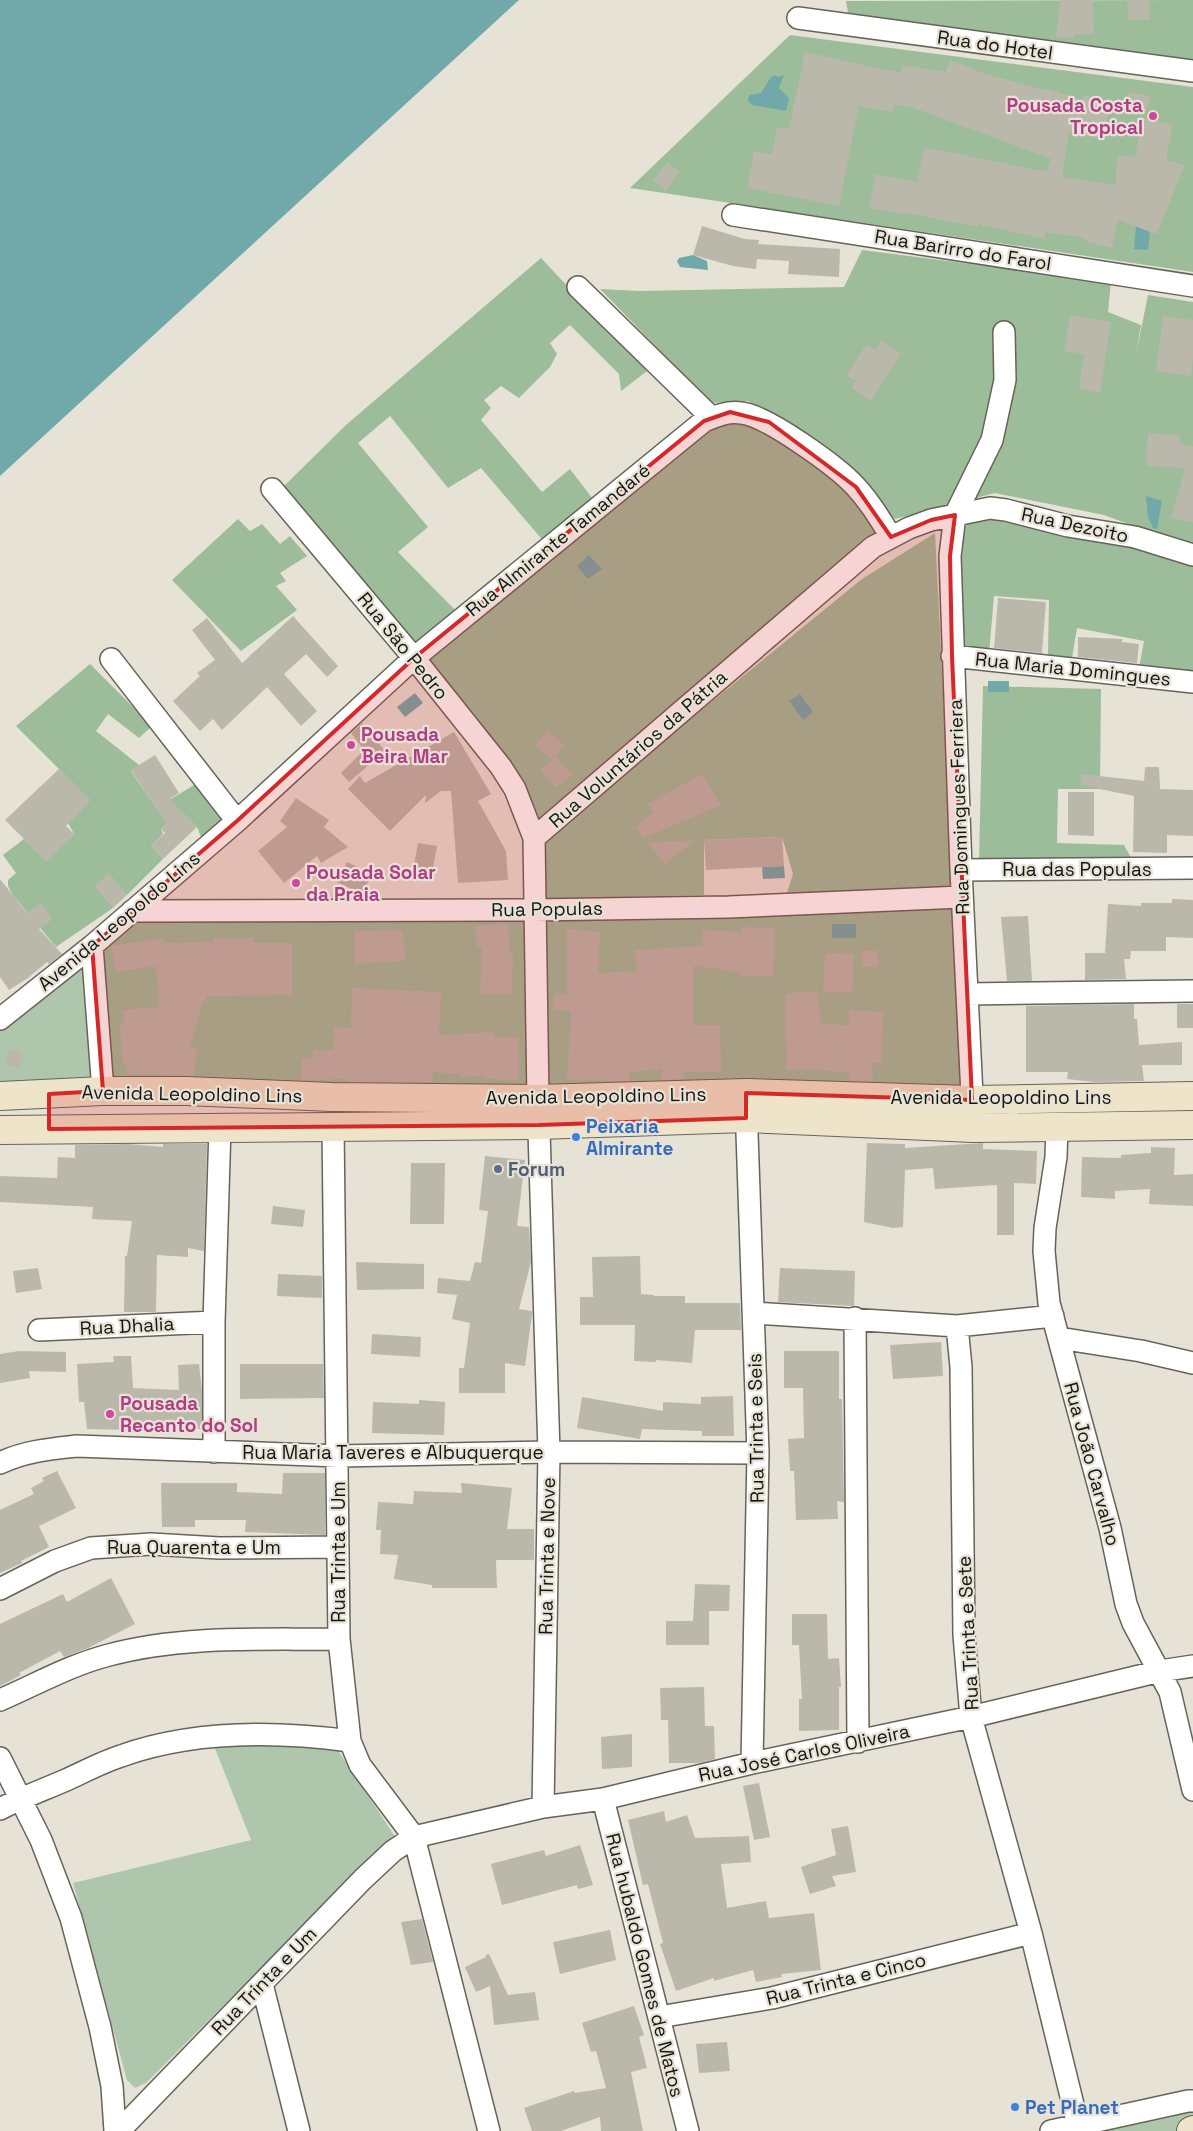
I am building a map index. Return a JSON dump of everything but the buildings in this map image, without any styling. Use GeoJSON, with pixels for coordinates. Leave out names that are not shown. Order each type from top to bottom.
{"type":"FeatureCollection","features":[{"type":"Feature","properties":{"kind":"main road","name":"Avenida Leopoldino Lins"},"geometry":{"type":"LineString","coordinates":[[0,1096],[103,1091],[186,1091],[332,1097],[538,1112]]}},
{"type":"Feature","properties":{"kind":"main road"},"geometry":{"type":"LineString","coordinates":[[49,1094],[50,1129]]}},
{"type":"Feature","properties":{"kind":"main road","name":"Avenida Leopoldino Lins"},"geometry":{"type":"LineString","coordinates":[[0,1130],[333,1127],[538,1112],[1193,1096]]}},
{"type":"Feature","properties":{"kind":"main road","name":"Avenida Leopoldino Lins"},"geometry":{"type":"LineString","coordinates":[[746,1106],[973,1128],[1193,1126]]}},
{"type":"Feature","properties":{"kind":"street","name":"Rua do Hotel"},"geometry":{"type":"LineString","coordinates":[[798,18],[1193,71]]}},
{"type":"Feature","properties":{"kind":"street","name":"Rua Barirro do Farol"},"geometry":{"type":"LineString","coordinates":[[733,215],[1193,286]]}},
{"type":"Feature","properties":{"kind":"street"},"geometry":{"type":"LineString","coordinates":[[578,287],[712,418]]}},
{"type":"Feature","properties":{"kind":"street","name":"Rua Domingues Ferriera"},"geometry":{"type":"LineString","coordinates":[[973,1128],[952,656],[950,556],[955,515],[992,440],[1005,380],[1004,332]]}},
{"type":"Feature","properties":{"kind":"street","name":"Rua Almirante Tamandaré"},"geometry":{"type":"LineString","coordinates":[[237,821],[414,658],[704,421],[730,412],[743,413],[770,422],[856,487],[891,537]]}},
{"type":"Feature","properties":{"kind":"street","name":"Rua São Pedro"},"geometry":{"type":"LineString","coordinates":[[272,489],[414,658],[501,768],[515,789],[534,838]]}},
{"type":"Feature","properties":{"kind":"street","name":"Rua Dezoito"},"geometry":{"type":"LineString","coordinates":[[955,515],[990,508],[1006,510],[1068,526],[1135,537],[1193,555]]}},
{"type":"Feature","properties":{"kind":"street","name":"Rua Voluntários da Pátria"},"geometry":{"type":"LineString","coordinates":[[538,1112],[533,910],[534,838],[873,547],[931,520],[955,515]]}},
{"type":"Feature","properties":{"kind":"street","name":"Rua Maria Domingues"},"geometry":{"type":"LineString","coordinates":[[952,656],[1193,682]]}},
{"type":"Feature","properties":{"kind":"street"},"geometry":{"type":"LineString","coordinates":[[111,659],[237,821]]}},
{"type":"Feature","properties":{"kind":"street","name":"Avenida Leopoldo Lins"},"geometry":{"type":"LineString","coordinates":[[0,1019],[92,946],[237,821]]}},
{"type":"Feature","properties":{"kind":"street","name":"Rua das Populas"},"geometry":{"type":"LineString","coordinates":[[961,870],[1193,868]]}},
{"type":"Feature","properties":{"kind":"street","name":"Rua Populas"},"geometry":{"type":"LineString","coordinates":[[132,911],[533,910],[729,907],[962,897]]}},
{"type":"Feature","properties":{"kind":"street"},"geometry":{"type":"LineString","coordinates":[[92,946],[103,1091]]}},
{"type":"Feature","properties":{"kind":"street"},"geometry":{"type":"LineString","coordinates":[[967,994],[1193,991]]}},
{"type":"Feature","properties":{"kind":"street","name":"Rua Trinta e Seis"},"geometry":{"type":"LineString","coordinates":[[746,1106],[758,1453],[752,1763]]}},
{"type":"Feature","properties":{"kind":"street","name":"Rua Trinta e Nove"},"geometry":{"type":"LineString","coordinates":[[538,1112],[549,1452],[543,1807]]}},
{"type":"Feature","properties":{"kind":"street"},"geometry":{"type":"LineString","coordinates":[[214,1452],[214,1322],[220,1127]]}},
{"type":"Feature","properties":{"kind":"street","name":"Rua Trinta e Um"},"geometry":{"type":"LineString","coordinates":[[333,1127],[339,1638],[350,1741],[360,1765],[414,1837],[489,2131]]}},
{"type":"Feature","properties":{"kind":"street","name":"Rua João Carvalho"},"geometry":{"type":"LineString","coordinates":[[1057,1128],[1056,1158],[1047,1203],[1044,1251],[1050,1303],[1110,1528],[1126,1604],[1133,1622],[1170,1692],[1193,1790]]}},
{"type":"Feature","properties":{"kind":"street"},"geometry":{"type":"LineString","coordinates":[[754,1313],[856,1318],[957,1326],[1053,1316]]}},
{"type":"Feature","properties":{"kind":"street"},"geometry":{"type":"LineString","coordinates":[[856,1318],[858,1742]]}},
{"type":"Feature","properties":{"kind":"street","name":"Rua Dhalia"},"geometry":{"type":"LineString","coordinates":[[39,1330],[214,1322]]}},
{"type":"Feature","properties":{"kind":"street","name":"Rua Trinta e Sete"},"geometry":{"type":"LineString","coordinates":[[957,1326],[961,1367],[964,1634],[971,1717],[1031,1933],[1078,2125]]}},
{"type":"Feature","properties":{"kind":"street"},"geometry":{"type":"LineString","coordinates":[[1059,1338],[1141,1351],[1193,1363]]}},
{"type":"Feature","properties":{"kind":"street","name":"Rua Maria Taveres e Albuquerque"},"geometry":{"type":"LineString","coordinates":[[0,1463],[14,1456],[37,1450],[77,1446],[338,1456],[549,1452],[758,1453]]}},
{"type":"Feature","properties":{"kind":"street","name":"Rua Quarenta e Um"},"geometry":{"type":"LineString","coordinates":[[0,1589],[55,1561],[91,1548],[150,1544],[219,1548],[338,1547]]}},
{"type":"Feature","properties":{"kind":"street"},"geometry":{"type":"LineString","coordinates":[[0,1700],[61,1670],[108,1655],[143,1647],[206,1641],[339,1638]]}},
{"type":"Feature","properties":{"kind":"street","name":"Rua José Carlos Oliveira"},"geometry":{"type":"LineString","coordinates":[[414,1837],[543,1807],[603,1799],[752,1763],[971,1717],[1160,1671],[1193,1666]]}},
{"type":"Feature","properties":{"kind":"street"},"geometry":{"type":"LineString","coordinates":[[0,1809],[21,1798],[120,1756],[177,1741],[202,1737],[255,1735],[311,1736],[350,1741]]}},
{"type":"Feature","properties":{"kind":"street"},"geometry":{"type":"LineString","coordinates":[[0,1758],[41,1840],[71,1918],[102,2036],[112,2086],[117,2131]]}},
{"type":"Feature","properties":{"kind":"street","name":"Rua hubaldo Gomes de Matos"},"geometry":{"type":"LineString","coordinates":[[603,1799],[688,2131]]}},
{"type":"Feature","properties":{"kind":"street","name":"Rua Trinta e Um"},"geometry":{"type":"LineString","coordinates":[[117,2131],[363,1879],[393,1851],[414,1837]]}},
{"type":"Feature","properties":{"kind":"street","name":"Rua Trinta e Cinco"},"geometry":{"type":"LineString","coordinates":[[659,2017],[772,1998],[1031,1933]]}},
{"type":"Feature","properties":{"kind":"street"},"geometry":{"type":"LineString","coordinates":[[262,1984],[299,2131]]}},
{"type":"Feature","properties":{"kind":"street"},"geometry":{"type":"LineString","coordinates":[[1051,2131],[1193,2101]]}},
{"type":"Feature","properties":{"kind":"highlighted area"},"geometry":{"type":"Polygon","coordinates":[[[730,412],[769,422],[856,487],[891,537],[931,520],[955,515],[950,556],[952,656],[972,1100],[746,1093],[746,1118],[539,1125],[49,1129],[49,1094],[103,1091],[92,946],[237,821],[414,658],[704,421],[730,412]]]}},
{"type":"Feature","properties":{"kind":"green space"},"geometry":{"type":"Polygon","coordinates":[[[1193,0],[1193,65],[849,18],[846,1],[1193,0]]]}},
{"type":"Feature","properties":{"kind":"green space"},"geometry":{"type":"Polygon","coordinates":[[[790,35],[1193,87],[1193,272],[630,188],[790,35]]]}},
{"type":"Feature","properties":{"kind":"green space"},"geometry":{"type":"Polygon","coordinates":[[[862,250],[1111,282],[1108,312],[1141,325],[1136,354],[1148,295],[1193,302],[1193,548],[1104,515],[995,493],[895,519],[826,446],[748,401],[711,403],[600,289],[639,291],[844,287],[862,250]]]}},
{"type":"Feature","properties":{"kind":"green space"},"geometry":{"type":"Polygon","coordinates":[[[541,258],[647,371],[621,391],[619,374],[570,325],[550,343],[557,354],[550,367],[519,398],[501,386],[484,400],[491,408],[481,420],[542,492],[570,469],[599,507],[546,544],[481,468],[448,488],[390,416],[358,443],[428,527],[398,552],[456,611],[415,643],[283,487],[346,425],[541,258]]]}},
{"type":"Feature","properties":{"kind":"green space"},"geometry":{"type":"Polygon","coordinates":[[[729,419],[770,429],[849,490],[881,534],[535,829],[422,660],[706,424],[729,419]]]}},
{"type":"Feature","properties":{"kind":"green space"},"geometry":{"type":"Polygon","coordinates":[[[990,517],[1055,529],[1193,562],[1193,675],[1139,668],[1144,641],[1077,628],[1072,658],[1048,655],[1049,600],[994,596],[989,654],[958,651],[959,521],[990,517]]]}},
{"type":"Feature","properties":{"kind":"green space"},"geometry":{"type":"Polygon","coordinates":[[[238,519],[250,531],[262,524],[280,544],[290,536],[307,556],[280,573],[286,581],[276,586],[297,610],[241,651],[172,580],[238,519]]]}},
{"type":"Feature","properties":{"kind":"green space"},"geometry":{"type":"Polygon","coordinates":[[[935,533],[953,888],[786,896],[793,874],[782,837],[704,840],[704,895],[546,899],[542,840],[862,579],[935,533]]]}},
{"type":"Feature","properties":{"kind":"green space"},"geometry":{"type":"Polygon","coordinates":[[[90,664],[152,726],[139,738],[108,714],[96,731],[139,765],[131,771],[156,808],[199,782],[230,819],[201,837],[197,827],[180,810],[161,829],[163,834],[151,846],[163,859],[127,895],[109,874],[113,908],[56,947],[12,894],[8,886],[8,880],[16,873],[3,855],[24,839],[47,861],[74,834],[68,823],[90,800],[16,726],[90,664]]]}},
{"type":"Feature","properties":{"kind":"green space"},"geometry":{"type":"Polygon","coordinates":[[[983,686],[1101,689],[1100,789],[1058,789],[1057,843],[1124,845],[1135,865],[979,861],[983,686]]]}},
{"type":"Feature","properties":{"kind":"green space"},"geometry":{"type":"Polygon","coordinates":[[[953,906],[963,1089],[548,1087],[541,920],[953,906]]]}},
{"type":"Feature","properties":{"kind":"green space"},"geometry":{"type":"Polygon","coordinates":[[[134,916],[526,916],[530,1091],[109,1086],[99,949],[134,916]]]}},
{"type":"Feature","properties":{"kind":"green space"},"geometry":{"type":"Polygon","coordinates":[[[84,965],[92,1092],[0,1093],[0,1030],[84,965]]]}},
{"type":"Feature","properties":{"kind":"green space"},"geometry":{"type":"Polygon","coordinates":[[[214,1746],[320,1746],[337,1749],[394,1835],[146,2083],[135,2088],[127,2080],[73,1883],[251,1840],[214,1746]]]}},
{"type":"Feature","properties":{"kind":"green space"},"geometry":{"type":"Polygon","coordinates":[[[1193,2106],[1193,2121],[1179,2131],[1078,2131],[1193,2106]]]}},
{"type":"Feature","properties":{"kind":"water"},"geometry":{"type":"Polygon","coordinates":[[[0,0],[519,0],[0,476],[0,0]]]}},
{"type":"Feature","properties":{"kind":"water"},"geometry":{"type":"Polygon","coordinates":[[[775,75],[778,77],[784,75],[779,88],[789,98],[786,111],[752,105],[748,101],[749,95],[761,93],[771,77],[775,75]]]}},
{"type":"Feature","properties":{"kind":"water"},"geometry":{"type":"Polygon","coordinates":[[[1136,226],[1150,232],[1148,250],[1134,249],[1136,226]]]}},
{"type":"Feature","properties":{"kind":"water"},"geometry":{"type":"Polygon","coordinates":[[[693,255],[707,261],[708,270],[680,267],[677,261],[679,258],[693,255]]]}},
{"type":"Feature","properties":{"kind":"water"},"geometry":{"type":"Polygon","coordinates":[[[1146,496],[1162,501],[1157,529],[1153,528],[1148,517],[1146,496]]]}},
{"type":"Feature","properties":{"kind":"water"},"geometry":{"type":"Polygon","coordinates":[[[589,555],[602,569],[588,579],[577,566],[589,555]]]}},
{"type":"Feature","properties":{"kind":"water"},"geometry":{"type":"Polygon","coordinates":[[[988,681],[1009,681],[1009,692],[988,692],[988,681]]]}},
{"type":"Feature","properties":{"kind":"water"},"geometry":{"type":"Polygon","coordinates":[[[415,693],[423,703],[405,717],[397,707],[415,693]]]}},
{"type":"Feature","properties":{"kind":"water"},"geometry":{"type":"Polygon","coordinates":[[[800,694],[813,712],[803,720],[789,701],[800,694]]]}},
{"type":"Feature","properties":{"kind":"water"},"geometry":{"type":"Polygon","coordinates":[[[784,866],[785,878],[763,879],[762,867],[784,866]]]}},
{"type":"Feature","properties":{"kind":"water"},"geometry":{"type":"Polygon","coordinates":[[[832,924],[856,924],[856,938],[832,938],[832,924]]]}},
{"type":"Feature","properties":{"kind":"place","name":"Pousada Costa Tropical"},"geometry":{"type":"Point","coordinates":[1153,116]}},
{"type":"Feature","properties":{"kind":"place","name":"Pousada Beira Mar"},"geometry":{"type":"Point","coordinates":[351,745]}},
{"type":"Feature","properties":{"kind":"place","name":"Pousada Solar da Praia"},"geometry":{"type":"Point","coordinates":[296,883]}},
{"type":"Feature","properties":{"kind":"place","name":"Peixaria Almirante"},"geometry":{"type":"Point","coordinates":[576,1137]}},
{"type":"Feature","properties":{"kind":"place","name":"Forum"},"geometry":{"type":"Point","coordinates":[498,1169]}},
{"type":"Feature","properties":{"kind":"place","name":"Pousada Recanto do Sol"},"geometry":{"type":"Point","coordinates":[110,1414]}},
{"type":"Feature","properties":{"kind":"place","name":"Pet Planet"},"geometry":{"type":"Point","coordinates":[1015,2107]}}]}
